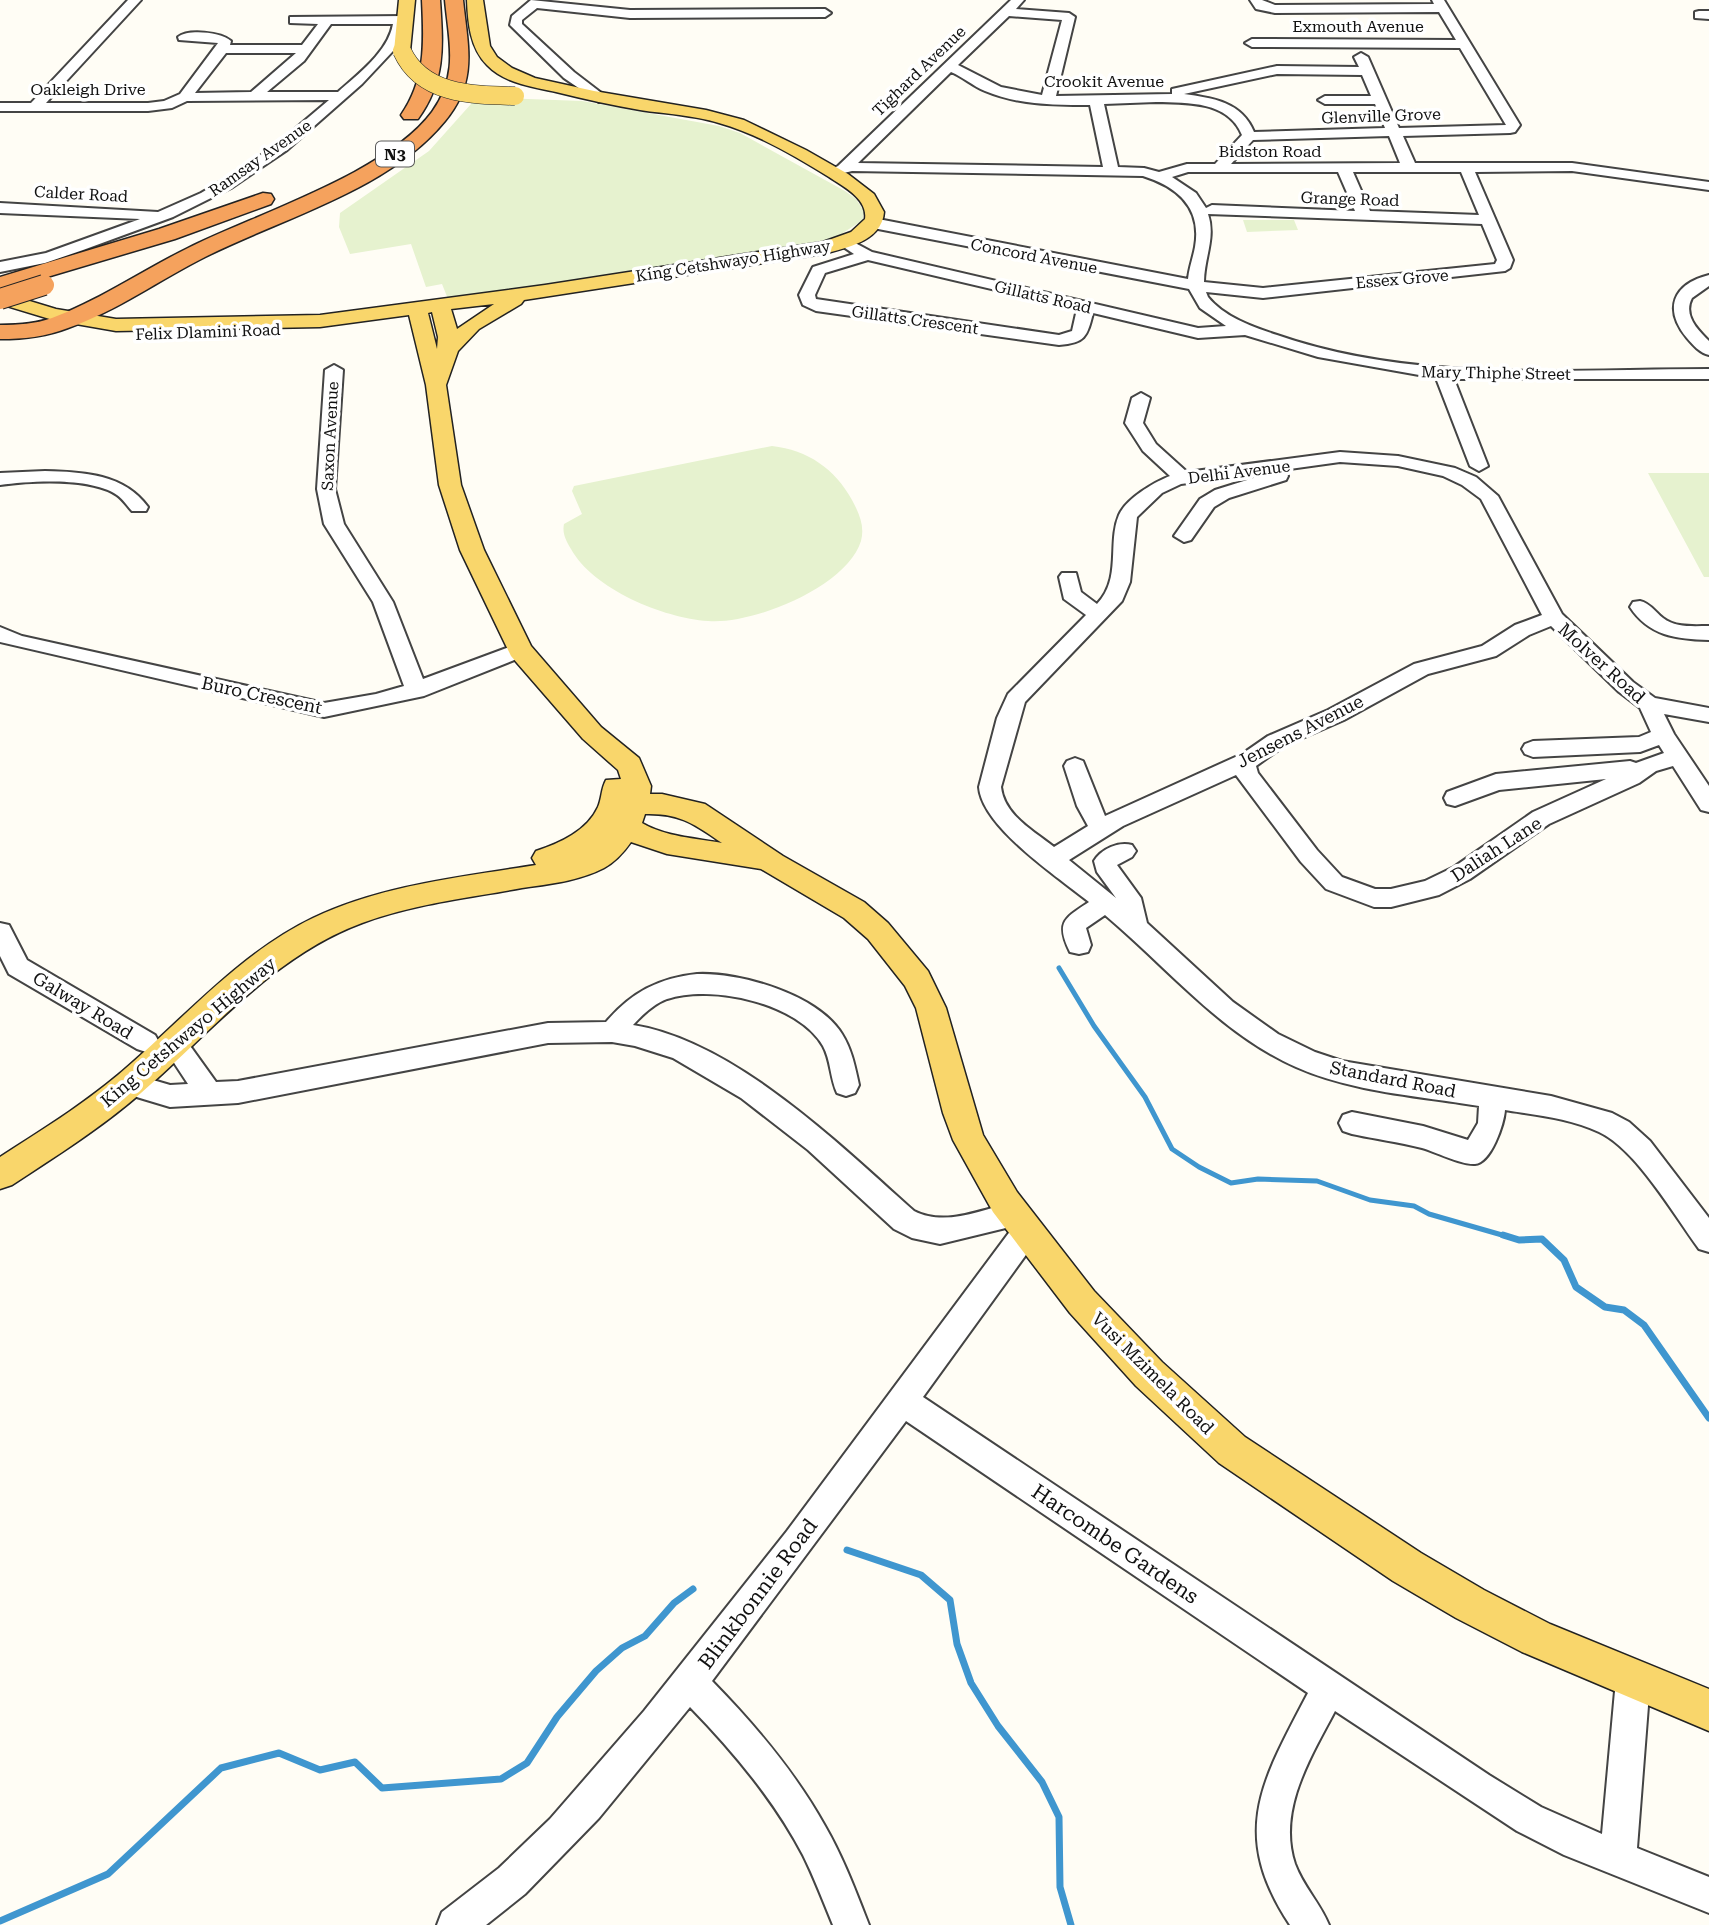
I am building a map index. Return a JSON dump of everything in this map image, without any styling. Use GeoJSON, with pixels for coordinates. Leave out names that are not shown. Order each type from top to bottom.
{"type":"FeatureCollection","features":[{"type":"Feature","properties":{"kind":"highway"},"geometry":{"type":"LineString","coordinates":[[418,0],[425,38],[433,55]]}},
{"type":"Feature","properties":{"kind":"highway","name":"N3"},"geometry":{"type":"LineString","coordinates":[[352,158],[399,129],[417,108],[426,89],[433,55],[431,0]]}},
{"type":"Feature","properties":{"kind":"highway","name":"N3"},"geometry":{"type":"LineString","coordinates":[[5,277],[351,181],[392,156],[424,131],[456,89],[460,66],[454,0]]}},
{"type":"Feature","properties":{"kind":"highway"},"geometry":{"type":"LineString","coordinates":[[0,332],[34,331],[65,321],[202,249],[293,197]]}},
{"type":"Feature","properties":{"kind":"highway","name":"N3"},"geometry":{"type":"LineString","coordinates":[[0,298],[293,197]]}},
{"type":"Feature","properties":{"kind":"main road"},"geometry":{"type":"LineString","coordinates":[[407,0],[402,20],[402,51],[408,66],[443,88],[475,94],[599,98]]}},
{"type":"Feature","properties":{"kind":"main road"},"geometry":{"type":"LineString","coordinates":[[475,0],[480,40],[489,59],[512,74],[599,98],[698,113],[740,123],[839,169],[870,200],[876,212],[873,223]]}},
{"type":"Feature","properties":{"kind":"main road"},"geometry":{"type":"LineString","coordinates":[[538,83],[556,81],[569,75]]}},
{"type":"Feature","properties":{"kind":"main road","name":"King Cetshwayo Highway"},"geometry":{"type":"LineString","coordinates":[[442,312],[545,291],[737,262],[844,242],[873,223]]}},
{"type":"Feature","properties":{"kind":"main road","name":"King Cetshwayo Highway"},"geometry":{"type":"LineString","coordinates":[[442,312],[518,299],[545,291]]}},
{"type":"Feature","properties":{"kind":"main road","name":"Felix Dlamini Road"},"geometry":{"type":"LineString","coordinates":[[0,298],[65,321],[135,326],[418,316]]}},
{"type":"Feature","properties":{"kind":"main road"},"geometry":{"type":"LineString","coordinates":[[436,385],[450,347],[472,326],[518,299]]}},
{"type":"Feature","properties":{"kind":"main road","name":"Felix Dlamini Road"},"geometry":{"type":"LineString","coordinates":[[0,307],[117,334],[311,330],[418,316]]}},
{"type":"Feature","properties":{"kind":"main road"},"geometry":{"type":"LineString","coordinates":[[450,347],[442,312],[418,316],[436,385],[450,485],[471,550],[520,650],[592,733],[630,765],[695,811]]}},
{"type":"Feature","properties":{"kind":"main road"},"geometry":{"type":"LineString","coordinates":[[34,331],[68,335],[117,334]]}},
{"type":"Feature","properties":{"kind":"main road"},"geometry":{"type":"LineString","coordinates":[[592,733],[612,768],[621,813]]}},
{"type":"Feature","properties":{"kind":"main road"},"geometry":{"type":"LineString","coordinates":[[621,813],[637,786],[630,765]]}},
{"type":"Feature","properties":{"kind":"main road","name":"Vusi Mzimela Road"},"geometry":{"type":"LineString","coordinates":[[621,813],[662,804],[695,811],[865,919],[903,958],[931,1008],[959,1113],[969,1140],[1020,1223],[1090,1311],[1149,1374],[1232,1450],[1284,1488],[1418,1574],[1536,1639],[1709,1710]]}},
{"type":"Feature","properties":{"kind":"main road","name":"King Cetshwayo Highway"},"geometry":{"type":"LineString","coordinates":[[0,1153],[26,1139],[262,967],[323,926],[374,907],[421,895],[552,873],[596,860],[612,846],[621,813]]}},
{"type":"Feature","properties":{"kind":"main road","name":"King Cetshwayo Highway"},"geometry":{"type":"LineString","coordinates":[[0,1175],[78,1124],[129,1084],[160,1043],[220,976],[257,948],[312,915],[377,891],[426,879],[558,856],[589,838],[621,813]]}},
{"type":"Feature","properties":{"kind":"main road","name":"Vusi Mzimela Road"},"geometry":{"type":"LineString","coordinates":[[621,813],[652,840],[773,863]]}},
{"type":"Feature","properties":{"kind":"main road"},"geometry":{"type":"LineString","coordinates":[[596,860],[699,849]]}},
{"type":"Feature","properties":{"kind":"street"},"geometry":{"type":"LineString","coordinates":[[35,107],[135,0]]}},
{"type":"Feature","properties":{"kind":"street","name":"Tighard Avenue"},"geometry":{"type":"LineString","coordinates":[[839,169],[1018,0]]}},
{"type":"Feature","properties":{"kind":"street"},"geometry":{"type":"LineString","coordinates":[[1256,0],[1260,6],[1266,8],[1347,26],[1440,4],[1463,44]]}},
{"type":"Feature","properties":{"kind":"street"},"geometry":{"type":"LineString","coordinates":[[599,98],[569,75],[516,25],[516,19],[538,2],[608,13],[731,7],[787,7],[825,13]]}},
{"type":"Feature","properties":{"kind":"street"},"geometry":{"type":"LineString","coordinates":[[1005,12],[1069,18],[1048,100]]}},
{"type":"Feature","properties":{"kind":"street"},"geometry":{"type":"LineString","coordinates":[[294,20],[402,20]]}},
{"type":"Feature","properties":{"kind":"street"},"geometry":{"type":"LineString","coordinates":[[255,96],[307,49],[327,20]]}},
{"type":"Feature","properties":{"kind":"street","name":"Ramsay Avenue"},"geometry":{"type":"LineString","coordinates":[[5,277],[197,201],[232,181],[298,135],[341,96],[387,51],[402,20]]}},
{"type":"Feature","properties":{"kind":"street"},"geometry":{"type":"LineString","coordinates":[[1347,26],[1409,167]]}},
{"type":"Feature","properties":{"kind":"street","name":"Exmouth Avenue"},"geometry":{"type":"LineString","coordinates":[[1252,43],[1347,26],[1463,44]]}},
{"type":"Feature","properties":{"kind":"street"},"geometry":{"type":"LineString","coordinates":[[184,37],[223,39],[222,49],[185,97]]}},
{"type":"Feature","properties":{"kind":"street","name":"Glenville Grove"},"geometry":{"type":"LineString","coordinates":[[1249,136],[1310,136],[1393,131],[1505,131],[1513,127],[1463,44]]}},
{"type":"Feature","properties":{"kind":"street"},"geometry":{"type":"LineString","coordinates":[[222,49],[307,49]]}},
{"type":"Feature","properties":{"kind":"street","name":"Crookit Avenue"},"geometry":{"type":"LineString","coordinates":[[948,67],[962,71],[1000,91],[1025,98],[1096,101],[1153,96],[1221,105],[1244,122],[1249,136]]}},
{"type":"Feature","properties":{"kind":"street"},"geometry":{"type":"LineString","coordinates":[[1153,96],[1277,70],[1366,71]]}},
{"type":"Feature","properties":{"kind":"street","name":"Oakleigh Drive"},"geometry":{"type":"LineString","coordinates":[[0,107],[148,107],[167,105],[185,97],[341,96]]}},
{"type":"Feature","properties":{"kind":"street"},"geometry":{"type":"LineString","coordinates":[[1325,100],[1380,100]]}},
{"type":"Feature","properties":{"kind":"street"},"geometry":{"type":"LineString","coordinates":[[1096,101],[1111,170]]}},
{"type":"Feature","properties":{"kind":"street"},"geometry":{"type":"LineString","coordinates":[[1246,330],[1214,313],[1204,303],[1194,275],[1206,210],[1214,202],[1210,177],[1249,136]]}},
{"type":"Feature","properties":{"kind":"street","name":"Bidston Road"},"geometry":{"type":"LineString","coordinates":[[839,169],[1111,170],[1161,176],[1179,169],[1210,177],[1344,168],[1572,167],[1709,186]]}},
{"type":"Feature","properties":{"kind":"street"},"geometry":{"type":"LineString","coordinates":[[1344,168],[1365,217]]}},
{"type":"Feature","properties":{"kind":"street","name":"Essex Grove"},"geometry":{"type":"LineString","coordinates":[[1196,286],[1238,293],[1263,293],[1490,271],[1506,262],[1467,169]]}},
{"type":"Feature","properties":{"kind":"street"},"geometry":{"type":"LineString","coordinates":[[1161,176],[1185,188],[1206,210]]}},
{"type":"Feature","properties":{"kind":"street","name":"Calder Road"},"geometry":{"type":"LineString","coordinates":[[0,208],[160,215]]}},
{"type":"Feature","properties":{"kind":"street","name":"Grange Road"},"geometry":{"type":"LineString","coordinates":[[1206,210],[1487,220]]}},
{"type":"Feature","properties":{"kind":"street","name":"Concord Avenue"},"geometry":{"type":"LineString","coordinates":[[873,223],[1196,286]]}},
{"type":"Feature","properties":{"kind":"street","name":"Gillatts Road"},"geometry":{"type":"LineString","coordinates":[[844,242],[867,255],[1198,333],[1246,330]]}},
{"type":"Feature","properties":{"kind":"street","name":"Gillatts Crescent"},"geometry":{"type":"LineString","coordinates":[[867,255],[819,270],[808,292],[809,302],[816,306],[1059,340],[1071,339],[1080,333],[1086,307]]}},
{"type":"Feature","properties":{"kind":"street"},"geometry":{"type":"LineString","coordinates":[[1709,280],[1690,289],[1679,308],[1686,328],[1709,351]]}},
{"type":"Feature","properties":{"kind":"street","name":"Mary Thiphe Street"},"geometry":{"type":"LineString","coordinates":[[1246,330],[1375,365],[1443,374],[1709,374]]}},
{"type":"Feature","properties":{"kind":"street","name":"Saxon Avenue"},"geometry":{"type":"LineString","coordinates":[[334,370],[328,508],[334,524],[383,602],[417,691]]}},
{"type":"Feature","properties":{"kind":"street","name":"Molver Road"},"geometry":{"type":"LineString","coordinates":[[1443,374],[1478,476],[1553,618],[1626,687],[1648,704],[1664,736],[1709,804]]}},
{"type":"Feature","properties":{"kind":"street"},"geometry":{"type":"LineString","coordinates":[[1142,398],[1134,423],[1149,447],[1183,478]]}},
{"type":"Feature","properties":{"kind":"street","name":"Delhi Avenue"},"geometry":{"type":"LineString","coordinates":[[990,798],[991,777],[1011,706],[1115,597],[1120,583],[1128,516],[1155,489],[1183,478],[1340,457],[1388,460],[1478,476]]}},
{"type":"Feature","properties":{"kind":"street"},"geometry":{"type":"LineString","coordinates":[[1184,536],[1206,505],[1222,494],[1271,480],[1301,464]]}},
{"type":"Feature","properties":{"kind":"street"},"geometry":{"type":"LineString","coordinates":[[0,479],[40,475],[74,478],[118,488],[139,507]]}},
{"type":"Feature","properties":{"kind":"street"},"geometry":{"type":"LineString","coordinates":[[1069,577],[1071,595],[1100,615]]}},
{"type":"Feature","properties":{"kind":"street"},"geometry":{"type":"LineString","coordinates":[[1640,607],[1653,622],[1668,632],[1709,633]]}},
{"type":"Feature","properties":{"kind":"street","name":"Jensens Avenue"},"geometry":{"type":"LineString","coordinates":[[1053,859],[1115,820],[1244,761],[1276,741],[1336,715],[1421,669],[1489,651],[1522,630],[1553,618]]}},
{"type":"Feature","properties":{"kind":"street","name":"Buro Crescent"},"geometry":{"type":"LineString","coordinates":[[0,634],[17,641],[324,710],[362,706],[417,691],[520,650]]}},
{"type":"Feature","properties":{"kind":"street"},"geometry":{"type":"LineString","coordinates":[[1648,704],[1709,715]]}},
{"type":"Feature","properties":{"kind":"street"},"geometry":{"type":"LineString","coordinates":[[1533,749],[1640,744],[1664,736]]}},
{"type":"Feature","properties":{"kind":"street","name":"Daliah Lane"},"geometry":{"type":"LineString","coordinates":[[1244,761],[1247,775],[1334,883],[1374,898],[1391,898],[1431,889],[1462,873],[1541,818],[1631,777],[1648,766],[1677,757]]}},
{"type":"Feature","properties":{"kind":"street"},"geometry":{"type":"LineString","coordinates":[[1075,766],[1088,806],[1101,831]]}},
{"type":"Feature","properties":{"kind":"street"},"geometry":{"type":"LineString","coordinates":[[1455,798],[1496,782],[1595,774],[1648,766]]}},
{"type":"Feature","properties":{"kind":"street","name":"Standard Road"},"geometry":{"type":"LineString","coordinates":[[990,798],[1006,821],[1107,903],[1245,1026],[1306,1060],[1342,1072],[1585,1115],[1620,1130],[1646,1156],[1709,1240]]}},
{"type":"Feature","properties":{"kind":"street"},"geometry":{"type":"LineString","coordinates":[[1124,851],[1106,861],[1105,866],[1129,898],[1136,928]]}},
{"type":"Feature","properties":{"kind":"street"},"geometry":{"type":"LineString","coordinates":[[1079,944],[1074,931],[1075,923],[1107,903]]}},
{"type":"Feature","properties":{"kind":"street","name":"Galway Road"},"geometry":{"type":"LineString","coordinates":[[0,932],[9,968],[160,1043]]}},
{"type":"Feature","properties":{"kind":"street"},"geometry":{"type":"LineString","coordinates":[[612,1032],[625,1017],[653,994],[703,983],[725,985],[776,1000],[815,1020],[832,1039],[846,1085]]}},
{"type":"Feature","properties":{"kind":"street"},"geometry":{"type":"LineString","coordinates":[[129,1084],[170,1096],[210,1094],[256,1089],[548,1032],[612,1032],[649,1038],[733,1079],[815,1143],[904,1220],[922,1229],[940,1232],[1020,1223]]}},
{"type":"Feature","properties":{"kind":"street"},"geometry":{"type":"LineString","coordinates":[[160,1043],[210,1094]]}},
{"type":"Feature","properties":{"kind":"street"},"geometry":{"type":"LineString","coordinates":[[1352,1123],[1423,1137],[1474,1153],[1491,1125],[1492,1097]]}},
{"type":"Feature","properties":{"kind":"street","name":"Blinkbonnie Road"},"geometry":{"type":"LineString","coordinates":[[455,1925],[517,1878],[568,1829],[690,1683],[901,1401],[1020,1223]]}},
{"type":"Feature","properties":{"kind":"street","name":"Harcombe Gardens"},"geometry":{"type":"LineString","coordinates":[[901,1401],[1328,1690],[1530,1819],[1709,1895]]}},
{"type":"Feature","properties":{"kind":"street"},"geometry":{"type":"LineString","coordinates":[[1618,1858],[1633,1680]]}},
{"type":"Feature","properties":{"kind":"street"},"geometry":{"type":"LineString","coordinates":[[690,1683],[733,1726],[792,1802],[816,1843],[850,1925]]}},
{"type":"Feature","properties":{"kind":"street"},"geometry":{"type":"LineString","coordinates":[[1311,1925],[1284,1885],[1276,1865],[1271,1822],[1277,1791],[1328,1690]]}},
{"type":"Feature","properties":{"kind":"green space"},"geometry":{"type":"Polygon","coordinates":[[[471,97],[582,101],[719,126],[740,133],[845,191],[856,199],[864,211],[863,220],[835,238],[810,245],[448,299],[442,284],[426,287],[411,244],[350,254],[339,227],[340,213],[429,151],[471,104],[471,97]]]}},
{"type":"Feature","properties":{"kind":"green space"},"geometry":{"type":"Polygon","coordinates":[[[1243,220],[1294,220],[1298,230],[1247,232],[1243,220]]]}},
{"type":"Feature","properties":{"kind":"green space"},"geometry":{"type":"Polygon","coordinates":[[[772,446],[809,457],[829,470],[852,500],[862,525],[861,541],[852,558],[818,588],[796,600],[772,610],[727,621],[690,619],[651,607],[612,589],[581,563],[566,540],[564,524],[582,514],[572,491],[574,486],[772,446]]]}},
{"type":"Feature","properties":{"kind":"green space"},"geometry":{"type":"Polygon","coordinates":[[[1648,473],[1709,473],[1709,577],[1704,577],[1648,473]]]}},
{"type":"Feature","properties":{"kind":"waterway"},"geometry":{"type":"LineString","coordinates":[[1059,968],[1094,1026],[1145,1097],[1172,1149],[1199,1167],[1231,1183],[1258,1179],[1317,1181],[1370,1200],[1414,1206],[1429,1214],[1509,1237]]}},
{"type":"Feature","properties":{"kind":"waterway"},"geometry":{"type":"LineString","coordinates":[[1503,1235],[1519,1240],[1542,1239],[1564,1260],[1576,1287],[1605,1307],[1624,1310],[1644,1325],[1709,1418]]}},
{"type":"Feature","properties":{"kind":"waterway"},"geometry":{"type":"LineString","coordinates":[[847,1550],[921,1575],[950,1600],[957,1644],[971,1683],[998,1726],[1042,1782],[1059,1817],[1060,1887],[1071,1925]]}},
{"type":"Feature","properties":{"kind":"waterway"},"geometry":{"type":"LineString","coordinates":[[0,1921],[108,1874],[221,1768],[279,1753],[320,1770],[355,1762],[382,1788],[501,1779],[527,1763],[557,1717],[596,1671],[622,1648],[645,1636],[674,1603],[693,1589]]}}]}
